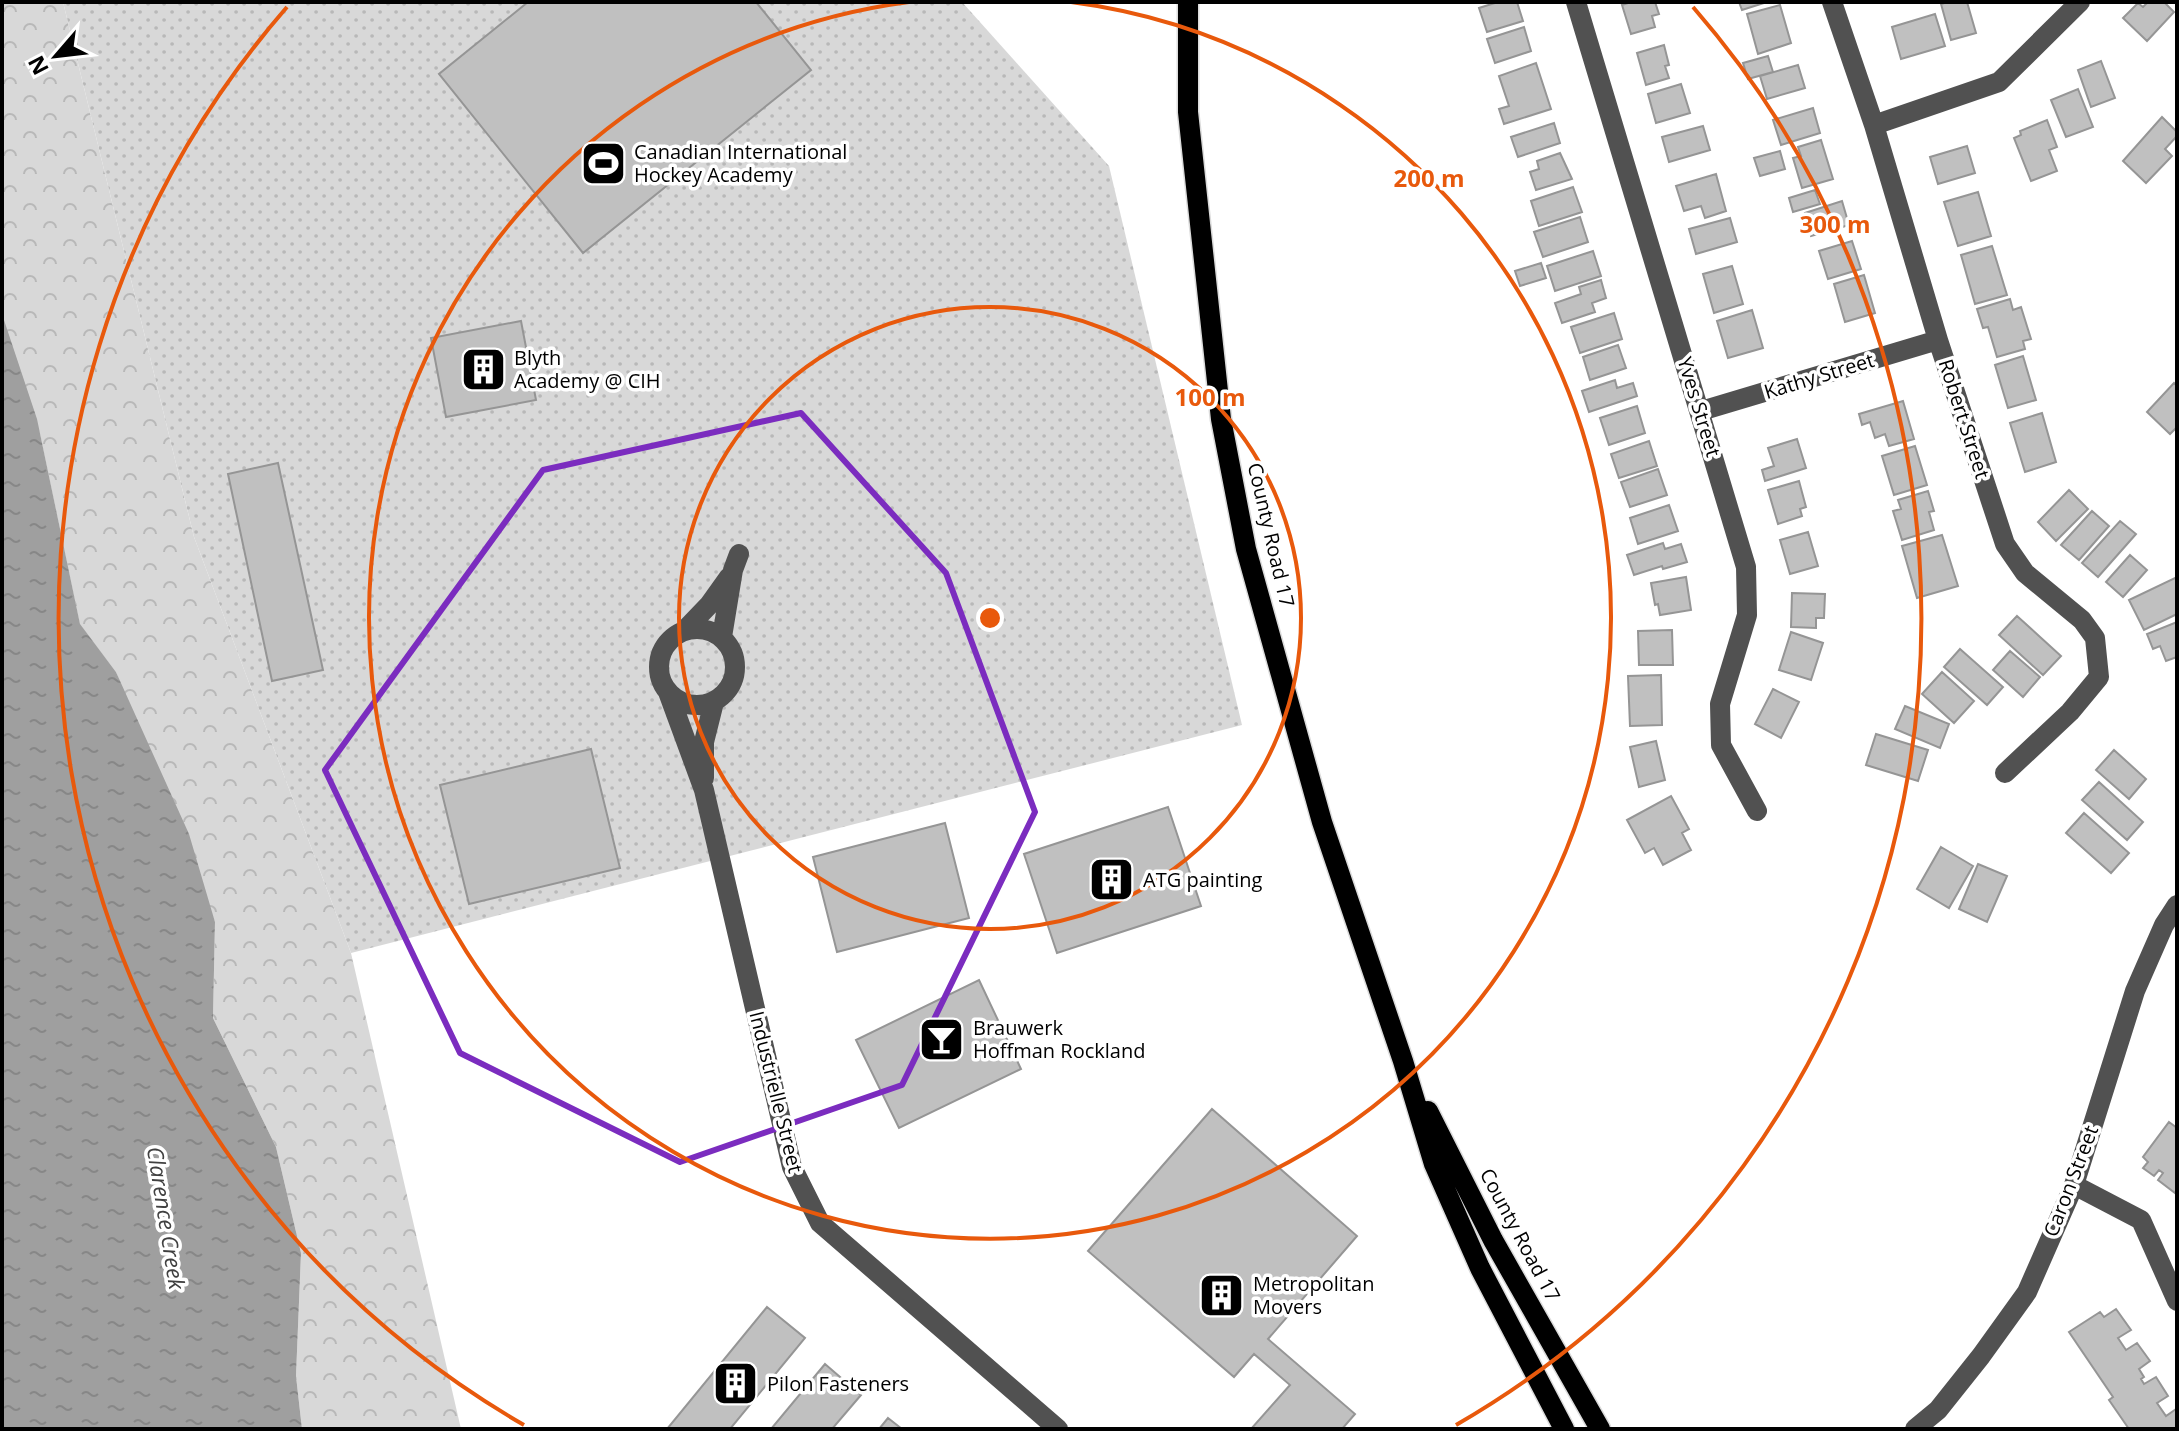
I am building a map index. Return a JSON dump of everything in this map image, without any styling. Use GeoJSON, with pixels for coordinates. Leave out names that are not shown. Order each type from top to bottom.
{"type":"FeatureCollection","features":[{"type":"Feature","properties":{"kind":"main road","name":"County Road 17"},"geometry":{"type":"LineString","coordinates":[[1188,2],[1191,142],[1221,419],[1246,549],[1322,822],[1403,1061],[1434,1164],[1480,1268],[1564,1429]]}},
{"type":"Feature","properties":{"kind":"main road","name":"County Road 17"},"geometry":{"type":"LineString","coordinates":[[1403,1061],[1493,1240],[1600,1429]]}},
{"type":"Feature","properties":{"kind":"street","name":"Yves Street"},"geometry":{"type":"LineString","coordinates":[[1576,2],[1746,567],[1747,615],[1720,704],[1721,745],[1757,811]]}},
{"type":"Feature","properties":{"kind":"street","name":"Robert Street"},"geometry":{"type":"LineString","coordinates":[[1832,2],[1874,125],[1938,340],[2005,544],[2025,573],[2082,620],[2095,638],[2099,677],[2070,712],[2005,773]]}},
{"type":"Feature","properties":{"kind":"street"},"geometry":{"type":"LineString","coordinates":[[1874,125],[1999,82],[2080,2]]}},
{"type":"Feature","properties":{"kind":"street","name":"Kathy Street"},"geometry":{"type":"LineString","coordinates":[[1701,411],[1938,340]]}},
{"type":"Feature","properties":{"kind":"street","name":"Industrielle Street"},"geometry":{"type":"LineString","coordinates":[[704,790],[704,742],[714,702],[731,684],[735,671],[729,647],[722,637],[736,562],[709,605],[685,630],[674,636],[660,657],[659,669],[704,790],[792,1167],[820,1223],[1058,1429]]}},
{"type":"Feature","properties":{"kind":"street"},"geometry":{"type":"LineString","coordinates":[[685,630],[710,631],[722,637]]}},
{"type":"Feature","properties":{"kind":"street"},"geometry":{"type":"LineString","coordinates":[[668,692],[677,700],[689,704],[714,702]]}},
{"type":"Feature","properties":{"kind":"street","name":"Caron Street"},"geometry":{"type":"LineString","coordinates":[[1915,1429],[1938,1410],[2027,1292],[2074,1185],[2135,991],[2159,935],[2177,905]]}},
{"type":"Feature","properties":{"kind":"street"},"geometry":{"type":"LineString","coordinates":[[2074,1185],[2141,1220],[2177,1301]]}},
{"type":"Feature","properties":{"kind":"highlighted area"},"geometry":{"type":"Polygon","coordinates":[[[801,413],[946,573],[1035,812],[902,1085],[680,1162],[460,1053],[325,770],[543,470],[801,413]]]}},
{"type":"Feature","properties":{"kind":"green space"},"geometry":{"type":"Polygon","coordinates":[[[2,2],[63,2],[194,537],[351,953],[461,1429],[302,1429],[296,1376],[301,1253],[276,1147],[213,1018],[215,922],[116,672],[80,625],[40,434],[2,316],[2,2]]]}},
{"type":"Feature","properties":{"kind":"green space"},"geometry":{"type":"Polygon","coordinates":[[[63,2],[962,2],[1109,166],[1242,725],[351,953],[194,537],[63,2]]]}},
{"type":"Feature","properties":{"kind":"water","name":"Clarence Creek"},"geometry":{"type":"Polygon","coordinates":[[[2,314],[37,419],[80,624],[116,672],[189,834],[215,922],[213,1018],[276,1147],[301,1253],[296,1376],[302,1429],[2,1429],[2,314]]]}},
{"type":"Feature","properties":{"kind":"building","name":"Canadian International Hockey Academy"},"geometry":{"type":"Polygon","coordinates":[[[528,2],[756,2],[811,70],[583,253],[439,74],[528,2]]]}},
{"type":"Feature","properties":{"kind":"building"},"geometry":{"type":"Polygon","coordinates":[[[1498,2],[1517,2],[1523,21],[1487,32],[1479,8],[1498,2]]]}},
{"type":"Feature","properties":{"kind":"building"},"geometry":{"type":"Polygon","coordinates":[[[1655,2],[1659,14],[1652,16],[1655,27],[1631,34],[1622,5],[1655,2]]]}},
{"type":"Feature","properties":{"kind":"building"},"geometry":{"type":"Polygon","coordinates":[[[1739,2],[1767,2],[1742,10],[1739,2]]]}},
{"type":"Feature","properties":{"kind":"building"},"geometry":{"type":"Polygon","coordinates":[[[1967,2],[1976,33],[1951,40],[1941,4],[1967,2]]]}},
{"type":"Feature","properties":{"kind":"building"},"geometry":{"type":"Polygon","coordinates":[[[2148,2],[2164,2],[2174,12],[2147,41],[2123,18],[2138,3],[2143,7],[2148,2]]]}},
{"type":"Feature","properties":{"kind":"building"},"geometry":{"type":"Polygon","coordinates":[[[1780,5],[1791,43],[1758,54],[1747,14],[1780,5]]]}},
{"type":"Feature","properties":{"kind":"building"},"geometry":{"type":"Polygon","coordinates":[[[1935,14],[1945,46],[1901,59],[1892,27],[1935,14]]]}},
{"type":"Feature","properties":{"kind":"building"},"geometry":{"type":"Polygon","coordinates":[[[1524,27],[1531,51],[1495,63],[1487,39],[1524,27]]]}},
{"type":"Feature","properties":{"kind":"building"},"geometry":{"type":"Polygon","coordinates":[[[1664,45],[1669,78],[1646,85],[1637,53],[1664,45]]]}},
{"type":"Feature","properties":{"kind":"building"},"geometry":{"type":"Polygon","coordinates":[[[1768,56],[1773,72],[1748,79],[1743,63],[1768,56]]]}},
{"type":"Feature","properties":{"kind":"building"},"geometry":{"type":"Polygon","coordinates":[[[2101,61],[2115,98],[2091,107],[2078,70],[2101,61]]]}},
{"type":"Feature","properties":{"kind":"building"},"geometry":{"type":"Polygon","coordinates":[[[1536,63],[1551,109],[1504,124],[1499,109],[1509,106],[1499,76],[1536,63]]]}},
{"type":"Feature","properties":{"kind":"building"},"geometry":{"type":"Polygon","coordinates":[[[1798,65],[1805,88],[1767,99],[1760,76],[1798,65]]]}},
{"type":"Feature","properties":{"kind":"building"},"geometry":{"type":"Polygon","coordinates":[[[1681,84],[1690,113],[1656,123],[1648,94],[1681,84]]]}},
{"type":"Feature","properties":{"kind":"building"},"geometry":{"type":"Polygon","coordinates":[[[2078,89],[2093,127],[2066,137],[2051,100],[2078,89]]]}},
{"type":"Feature","properties":{"kind":"building"},"geometry":{"type":"Polygon","coordinates":[[[1813,108],[1820,133],[1781,145],[1773,120],[1813,108]]]}},
{"type":"Feature","properties":{"kind":"building"},"geometry":{"type":"Polygon","coordinates":[[[2162,117],[2177,132],[2177,136],[2165,149],[2172,156],[2146,183],[2123,161],[2162,117]]]}},
{"type":"Feature","properties":{"kind":"building"},"geometry":{"type":"Polygon","coordinates":[[[2047,120],[2057,147],[2049,150],[2057,171],[2031,181],[2014,138],[2021,135],[2020,131],[2047,120]]]}},
{"type":"Feature","properties":{"kind":"building"},"geometry":{"type":"Polygon","coordinates":[[[1554,123],[1560,143],[1518,157],[1511,137],[1554,123]]]}},
{"type":"Feature","properties":{"kind":"building"},"geometry":{"type":"Polygon","coordinates":[[[1703,126],[1710,150],[1669,162],[1662,137],[1703,126]]]}},
{"type":"Feature","properties":{"kind":"building"},"geometry":{"type":"Polygon","coordinates":[[[1821,140],[1833,179],[1802,188],[1793,158],[1801,156],[1798,147],[1821,140]]]}},
{"type":"Feature","properties":{"kind":"building"},"geometry":{"type":"Polygon","coordinates":[[[1967,146],[1975,173],[1938,184],[1930,157],[1967,146]]]}},
{"type":"Feature","properties":{"kind":"building"},"geometry":{"type":"Polygon","coordinates":[[[1780,151],[1785,169],[1760,176],[1754,158],[1780,151]]]}},
{"type":"Feature","properties":{"kind":"building"},"geometry":{"type":"Polygon","coordinates":[[[1560,153],[1572,179],[1536,190],[1530,172],[1539,169],[1537,161],[1560,153]]]}},
{"type":"Feature","properties":{"kind":"building"},"geometry":{"type":"Polygon","coordinates":[[[1716,174],[1726,211],[1705,218],[1701,206],[1684,211],[1676,186],[1716,174]]]}},
{"type":"Feature","properties":{"kind":"building"},"geometry":{"type":"Polygon","coordinates":[[[1573,187],[1582,212],[1539,226],[1531,201],[1573,187]]]}},
{"type":"Feature","properties":{"kind":"building"},"geometry":{"type":"Polygon","coordinates":[[[1815,190],[1820,204],[1793,212],[1789,198],[1815,190]]]}},
{"type":"Feature","properties":{"kind":"building"},"geometry":{"type":"Polygon","coordinates":[[[1978,192],[1991,236],[1958,246],[1944,202],[1978,192]]]}},
{"type":"Feature","properties":{"kind":"building"},"geometry":{"type":"Polygon","coordinates":[[[1842,201],[1849,225],[1811,236],[1805,213],[1842,201]]]}},
{"type":"Feature","properties":{"kind":"building"},"geometry":{"type":"Polygon","coordinates":[[[1580,217],[1588,242],[1543,257],[1534,232],[1580,217]]]}},
{"type":"Feature","properties":{"kind":"building"},"geometry":{"type":"Polygon","coordinates":[[[1730,218],[1737,242],[1696,254],[1689,229],[1730,218]]]}},
{"type":"Feature","properties":{"kind":"building"},"geometry":{"type":"Polygon","coordinates":[[[1852,241],[1861,269],[1828,279],[1819,251],[1852,241]]]}},
{"type":"Feature","properties":{"kind":"building"},"geometry":{"type":"Polygon","coordinates":[[[1992,246],[2007,295],[1975,304],[1961,255],[1992,246]]]}},
{"type":"Feature","properties":{"kind":"building"},"geometry":{"type":"Polygon","coordinates":[[[1593,251],[1601,276],[1555,291],[1547,266],[1593,251]]]}},
{"type":"Feature","properties":{"kind":"building"},"geometry":{"type":"Polygon","coordinates":[[[1541,263],[1546,278],[1520,286],[1515,271],[1541,263]]]}},
{"type":"Feature","properties":{"kind":"building"},"geometry":{"type":"Polygon","coordinates":[[[1732,266],[1743,304],[1714,313],[1703,274],[1732,266]]]}},
{"type":"Feature","properties":{"kind":"building"},"geometry":{"type":"Polygon","coordinates":[[[1864,275],[1875,313],[1845,322],[1834,284],[1864,275]]]}},
{"type":"Feature","properties":{"kind":"building"},"geometry":{"type":"Polygon","coordinates":[[[1601,280],[1606,298],[1592,303],[1595,312],[1562,323],[1555,303],[1581,294],[1579,287],[1601,280]]]}},
{"type":"Feature","properties":{"kind":"building"},"geometry":{"type":"Polygon","coordinates":[[[2010,299],[2013,310],[2021,307],[2031,339],[2023,341],[2025,349],[1997,357],[1988,327],[1983,328],[1977,309],[2010,299]]]}},
{"type":"Feature","properties":{"kind":"building"},"geometry":{"type":"Polygon","coordinates":[[[1752,310],[1763,348],[1728,358],[1717,321],[1752,310]]]}},
{"type":"Feature","properties":{"kind":"building"},"geometry":{"type":"Polygon","coordinates":[[[1614,313],[1622,339],[1580,353],[1571,327],[1614,313]]]}},
{"type":"Feature","properties":{"kind":"building","name":"Blyth Academy @ CIH"},"geometry":{"type":"Polygon","coordinates":[[[521,321],[536,400],[446,417],[431,338],[521,321]]]}},
{"type":"Feature","properties":{"kind":"building"},"geometry":{"type":"Polygon","coordinates":[[[1618,345],[1626,368],[1590,380],[1583,357],[1618,345]]]}},
{"type":"Feature","properties":{"kind":"building"},"geometry":{"type":"Polygon","coordinates":[[[2023,356],[2036,400],[2008,408],[1995,365],[2023,356]]]}},
{"type":"Feature","properties":{"kind":"building"},"geometry":{"type":"Polygon","coordinates":[[[1615,380],[1617,388],[1633,383],[1637,396],[1589,412],[1582,391],[1615,380]]]}},
{"type":"Feature","properties":{"kind":"building"},"geometry":{"type":"Polygon","coordinates":[[[2174,383],[2177,386],[2177,427],[2170,434],[2147,412],[2174,383]]]}},
{"type":"Feature","properties":{"kind":"building"},"geometry":{"type":"Polygon","coordinates":[[[1903,401],[1914,439],[1889,446],[1885,434],[1875,438],[1870,422],[1862,425],[1859,414],[1903,401]]]}},
{"type":"Feature","properties":{"kind":"building"},"geometry":{"type":"Polygon","coordinates":[[[1637,406],[1645,433],[1609,445],[1600,418],[1637,406]]]}},
{"type":"Feature","properties":{"kind":"building"},"geometry":{"type":"Polygon","coordinates":[[[2042,413],[2056,462],[2025,472],[2010,423],[2042,413]]]}},
{"type":"Feature","properties":{"kind":"building"},"geometry":{"type":"Polygon","coordinates":[[[1797,439],[1806,468],[1765,481],[1762,470],[1774,466],[1768,448],[1797,439]]]}},
{"type":"Feature","properties":{"kind":"building"},"geometry":{"type":"Polygon","coordinates":[[[1649,441],[1657,466],[1619,478],[1611,454],[1649,441]]]}},
{"type":"Feature","properties":{"kind":"building"},"geometry":{"type":"Polygon","coordinates":[[[1915,446],[1927,485],[1894,495],[1882,456],[1915,446]]]}},
{"type":"Feature","properties":{"kind":"building"},"geometry":{"type":"Polygon","coordinates":[[[278,463],[323,670],[272,681],[228,474],[278,463]]]}},
{"type":"Feature","properties":{"kind":"building"},"geometry":{"type":"Polygon","coordinates":[[[1658,469],[1667,495],[1630,507],[1621,482],[1658,469]]]}},
{"type":"Feature","properties":{"kind":"building"},"geometry":{"type":"Polygon","coordinates":[[[1799,481],[1806,507],[1800,509],[1802,516],[1778,524],[1768,490],[1799,481]]]}},
{"type":"Feature","properties":{"kind":"building"},"geometry":{"type":"Polygon","coordinates":[[[2069,490],[2088,509],[2056,541],[2038,522],[2069,490]]]}},
{"type":"Feature","properties":{"kind":"building"},"geometry":{"type":"Polygon","coordinates":[[[1928,491],[1934,511],[1929,512],[1934,530],[1902,540],[1893,511],[1901,509],[1898,500],[1928,491]]]}},
{"type":"Feature","properties":{"kind":"building"},"geometry":{"type":"Polygon","coordinates":[[[1669,505],[1678,531],[1638,544],[1630,518],[1669,505]]]}},
{"type":"Feature","properties":{"kind":"building"},"geometry":{"type":"Polygon","coordinates":[[[2092,511],[2109,526],[2079,560],[2061,545],[2092,511]]]}},
{"type":"Feature","properties":{"kind":"building"},"geometry":{"type":"Polygon","coordinates":[[[2120,521],[2136,534],[2098,577],[2082,563],[2120,521]]]}},
{"type":"Feature","properties":{"kind":"building"},"geometry":{"type":"Polygon","coordinates":[[[1808,532],[1818,566],[1790,574],[1780,540],[1808,532]]]}},
{"type":"Feature","properties":{"kind":"building"},"geometry":{"type":"Polygon","coordinates":[[[1942,535],[1958,586],[1917,598],[1902,546],[1942,535]]]}},
{"type":"Feature","properties":{"kind":"building"},"geometry":{"type":"Polygon","coordinates":[[[1663,543],[1665,549],[1681,544],[1687,562],[1634,575],[1627,555],[1663,543]]]}},
{"type":"Feature","properties":{"kind":"building"},"geometry":{"type":"Polygon","coordinates":[[[2130,555],[2147,570],[2123,597],[2106,582],[2130,555]]]}},
{"type":"Feature","properties":{"kind":"building"},"geometry":{"type":"Polygon","coordinates":[[[1686,577],[1691,610],[1660,615],[1651,583],[1686,577]]]}},
{"type":"Feature","properties":{"kind":"building"},"geometry":{"type":"Polygon","coordinates":[[[2177,577],[2177,614],[2144,630],[2129,600],[2177,577]]]}},
{"type":"Feature","properties":{"kind":"building"},"geometry":{"type":"Polygon","coordinates":[[[1792,593],[1825,594],[1824,618],[1816,618],[1816,628],[1791,627],[1792,593]]]}},
{"type":"Feature","properties":{"kind":"building"},"geometry":{"type":"Polygon","coordinates":[[[2017,616],[2061,656],[2043,675],[1999,635],[2017,616]]]}},
{"type":"Feature","properties":{"kind":"building"},"geometry":{"type":"Polygon","coordinates":[[[2177,622],[2177,657],[2166,661],[2160,646],[2153,649],[2147,634],[2177,622]]]}},
{"type":"Feature","properties":{"kind":"building"},"geometry":{"type":"Polygon","coordinates":[[[1672,630],[1673,665],[1639,665],[1638,631],[1672,630]]]}},
{"type":"Feature","properties":{"kind":"building"},"geometry":{"type":"Polygon","coordinates":[[[1791,632],[1823,643],[1811,680],[1779,670],[1791,632]]]}},
{"type":"Feature","properties":{"kind":"building"},"geometry":{"type":"Polygon","coordinates":[[[1960,649],[2003,687],[1987,705],[1944,667],[1960,649]]]}},
{"type":"Feature","properties":{"kind":"building"},"geometry":{"type":"Polygon","coordinates":[[[2010,651],[2040,677],[2023,697],[1993,670],[2010,651]]]}},
{"type":"Feature","properties":{"kind":"building"},"geometry":{"type":"Polygon","coordinates":[[[1942,672],[1974,701],[1954,723],[1922,694],[1942,672]]]}},
{"type":"Feature","properties":{"kind":"building"},"geometry":{"type":"Polygon","coordinates":[[[1661,675],[1662,725],[1630,726],[1628,676],[1661,675]]]}},
{"type":"Feature","properties":{"kind":"building"},"geometry":{"type":"Polygon","coordinates":[[[1773,689],[1799,702],[1781,738],[1755,724],[1773,689]]]}},
{"type":"Feature","properties":{"kind":"building"},"geometry":{"type":"Polygon","coordinates":[[[1905,706],[1949,724],[1940,748],[1895,729],[1905,706]]]}},
{"type":"Feature","properties":{"kind":"building"},"geometry":{"type":"Polygon","coordinates":[[[1876,734],[1928,750],[1918,781],[1866,765],[1876,734]]]}},
{"type":"Feature","properties":{"kind":"building"},"geometry":{"type":"Polygon","coordinates":[[[1656,741],[1665,780],[1639,787],[1630,747],[1656,741]]]}},
{"type":"Feature","properties":{"kind":"building"},"geometry":{"type":"Polygon","coordinates":[[[591,749],[620,868],[469,904],[440,785],[591,749]]]}},
{"type":"Feature","properties":{"kind":"building"},"geometry":{"type":"Polygon","coordinates":[[[2114,750],[2146,779],[2129,799],[2096,770],[2114,750]]]}},
{"type":"Feature","properties":{"kind":"building"},"geometry":{"type":"Polygon","coordinates":[[[2099,782],[2143,822],[2127,840],[2082,800],[2099,782]]]}},
{"type":"Feature","properties":{"kind":"building"},"geometry":{"type":"Polygon","coordinates":[[[1671,796],[1689,829],[1682,833],[1691,850],[1663,865],[1654,848],[1645,853],[1627,820],[1671,796]]]}},
{"type":"Feature","properties":{"kind":"building","name":"ATG painting"},"geometry":{"type":"Polygon","coordinates":[[[1168,807],[1201,906],[1057,953],[1024,854],[1168,807]]]}},
{"type":"Feature","properties":{"kind":"building"},"geometry":{"type":"Polygon","coordinates":[[[2084,813],[2129,853],[2111,873],[2066,833],[2084,813]]]}},
{"type":"Feature","properties":{"kind":"building"},"geometry":{"type":"Polygon","coordinates":[[[945,823],[969,918],[837,952],[813,857],[945,823]]]}},
{"type":"Feature","properties":{"kind":"building"},"geometry":{"type":"Polygon","coordinates":[[[1941,847],[1973,866],[1949,908],[1917,889],[1941,847]]]}},
{"type":"Feature","properties":{"kind":"building"},"geometry":{"type":"Polygon","coordinates":[[[1978,864],[2007,876],[1987,922],[1959,909],[1978,864]]]}},
{"type":"Feature","properties":{"kind":"building"},"geometry":{"type":"Polygon","coordinates":[[[979,980],[1021,1069],[899,1128],[856,1040],[979,980]]]}},
{"type":"Feature","properties":{"kind":"building","name":"Metropolitan Movers"},"geometry":{"type":"Polygon","coordinates":[[[1212,1109],[1357,1236],[1268,1339],[1355,1414],[1342,1429],[1251,1429],[1290,1385],[1254,1354],[1234,1377],[1088,1251],[1212,1109]]]}},
{"type":"Feature","properties":{"kind":"building"},"geometry":{"type":"Polygon","coordinates":[[[2169,1122],[2177,1128],[2175,1193],[2158,1180],[2163,1173],[2159,1170],[2154,1176],[2143,1168],[2148,1162],[2143,1157],[2169,1122]]]}},
{"type":"Feature","properties":{"kind":"building","name":"Pilon Fasteners"},"geometry":{"type":"Polygon","coordinates":[[[767,1307],[805,1338],[730,1429],[667,1429],[767,1307]]]}},
{"type":"Feature","properties":{"kind":"building"},"geometry":{"type":"Polygon","coordinates":[[[2116,1309],[2131,1330],[2118,1338],[2126,1350],[2137,1343],[2150,1361],[2139,1369],[2144,1377],[2141,1379],[2144,1384],[2156,1377],[2168,1396],[2157,1403],[2166,1416],[2176,1409],[2177,1429],[2129,1429],[2109,1400],[2113,1397],[2069,1332],[2100,1312],[2104,1317],[2116,1309]]]}},
{"type":"Feature","properties":{"kind":"building"},"geometry":{"type":"Polygon","coordinates":[[[825,1364],[861,1395],[832,1429],[771,1429],[825,1364]]]}},
{"type":"Feature","properties":{"kind":"building"},"geometry":{"type":"Polygon","coordinates":[[[888,1418],[902,1429],[879,1429],[888,1418]]]}},
{"type":"Feature","properties":{"kind":"place","name":"Canadian International Hockey Academy"},"geometry":{"type":"Point","coordinates":[603,164]}},
{"type":"Feature","properties":{"kind":"place","name":"Blyth Academy @ CIH"},"geometry":{"type":"Point","coordinates":[483,369]}},
{"type":"Feature","properties":{"kind":"place","name":"ATG painting"},"geometry":{"type":"Point","coordinates":[1112,880]}},
{"type":"Feature","properties":{"kind":"place","name":"Brauwerk Hoffman Rockland"},"geometry":{"type":"Point","coordinates":[942,1040]}},
{"type":"Feature","properties":{"kind":"place","name":"Metropolitan Movers"},"geometry":{"type":"Point","coordinates":[1222,1295]}},
{"type":"Feature","properties":{"kind":"place","name":"Pilon Fasteners"},"geometry":{"type":"Point","coordinates":[736,1384]}}]}
